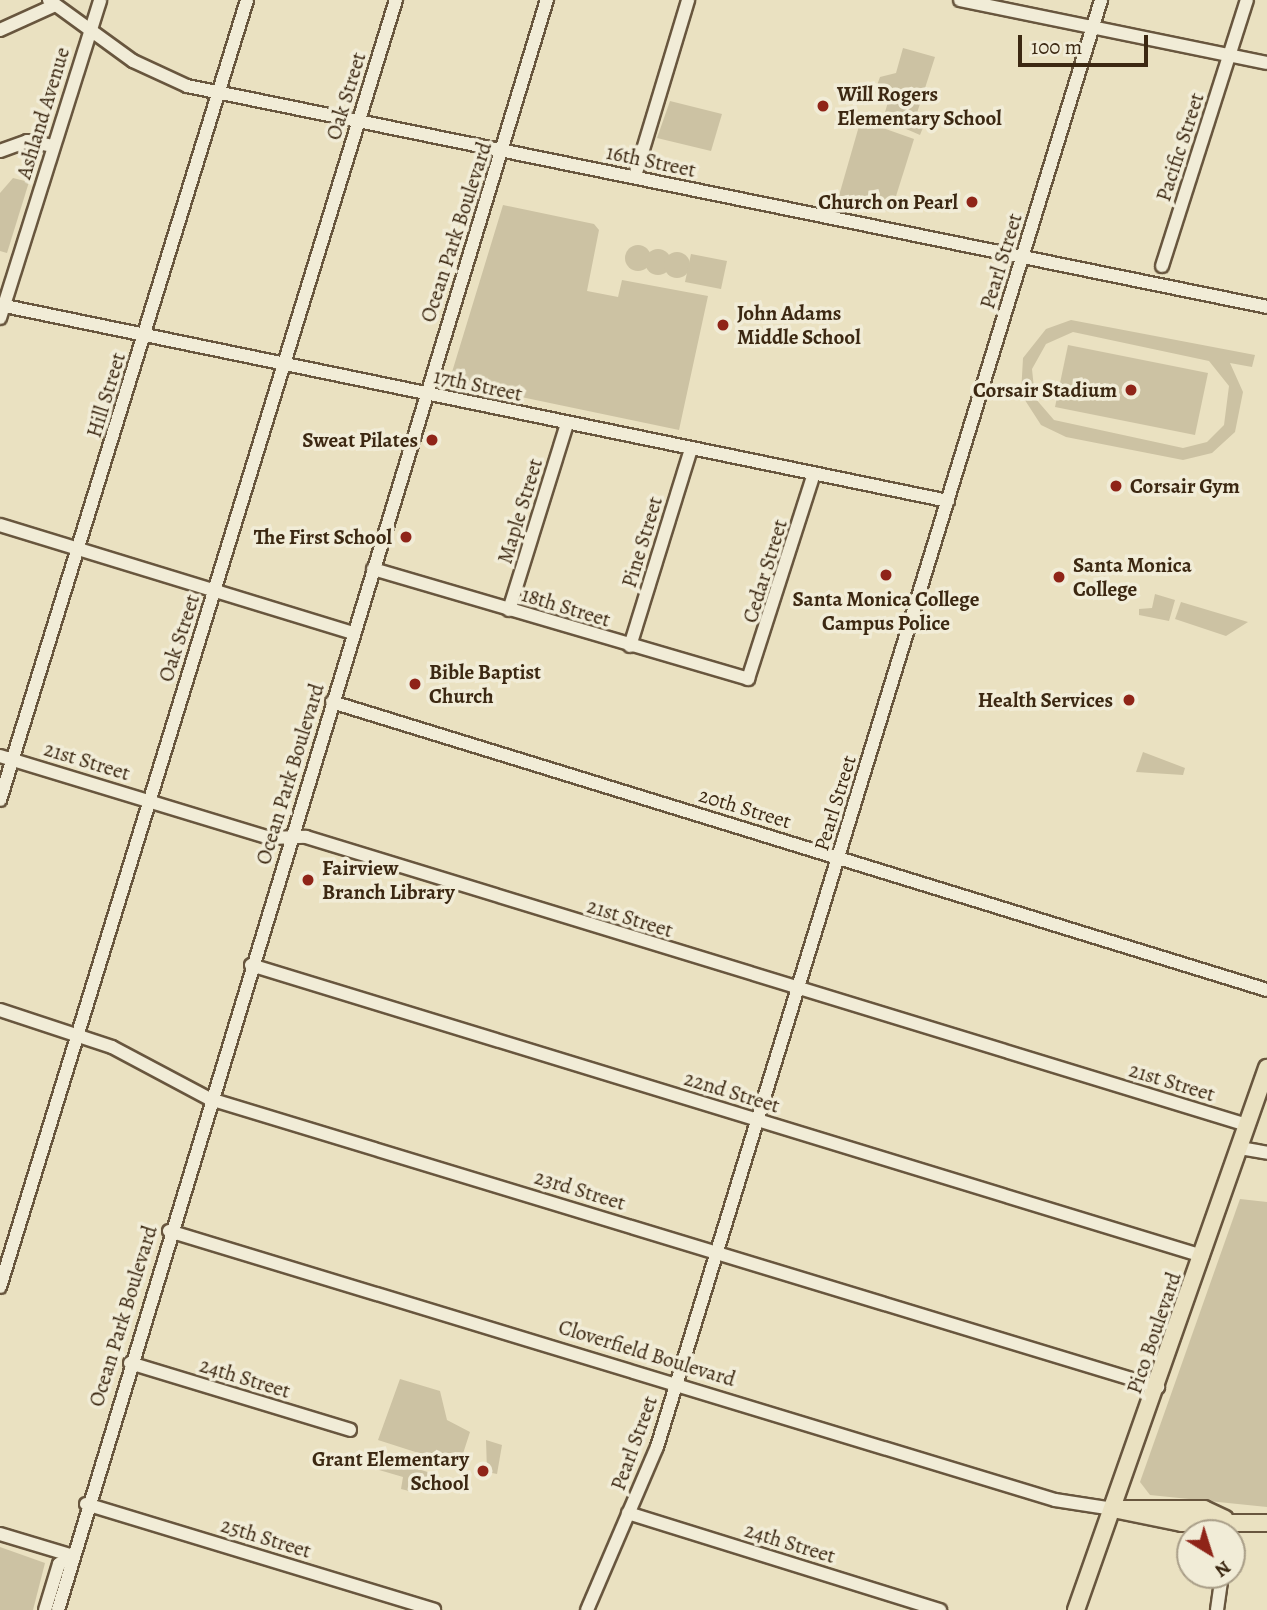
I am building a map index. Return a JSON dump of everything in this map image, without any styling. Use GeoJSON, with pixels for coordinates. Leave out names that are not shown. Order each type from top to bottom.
{"type":"FeatureCollection","features":[{"type":"Feature","properties":{"kind":"main road","name":"Pico Boulevard"},"geometry":{"type":"LineString","coordinates":[[1076,1610],[1157,1387],[1267,1068]]}},
{"type":"Feature","properties":{"kind":"main road","name":"Cloverfield Boulevard"},"geometry":{"type":"LineString","coordinates":[[1113,1510],[1176,1521]]}},
{"type":"Feature","properties":{"kind":"main road","name":"Cloverfield Boulevard"},"geometry":{"type":"LineString","coordinates":[[1246,1523],[1267,1523]]}},
{"type":"Feature","properties":{"kind":"street","name":"Ashland Avenue"},"geometry":{"type":"LineString","coordinates":[[1,309],[100,0]]}},
{"type":"Feature","properties":{"kind":"street","name":"Hill Street"},"geometry":{"type":"LineString","coordinates":[[0,800],[6,758],[79,548],[247,0]]}},
{"type":"Feature","properties":{"kind":"street","name":"Oak Street"},"geometry":{"type":"LineString","coordinates":[[0,1287],[396,0]]}},
{"type":"Feature","properties":{"kind":"street","name":"Ocean Park Boulevard"},"geometry":{"type":"LineString","coordinates":[[58,1610],[69,1557],[292,838],[547,0]]}},
{"type":"Feature","properties":{"kind":"street"},"geometry":{"type":"LineString","coordinates":[[635,176],[688,0]]}},
{"type":"Feature","properties":{"kind":"street"},"geometry":{"type":"LineString","coordinates":[[963,0],[1267,63]]}},
{"type":"Feature","properties":{"kind":"street","name":"Pearl Street"},"geometry":{"type":"LineString","coordinates":[[587,1610],[628,1513],[676,1384],[1101,0]]}},
{"type":"Feature","properties":{"kind":"street","name":"Pacific Street"},"geometry":{"type":"LineString","coordinates":[[1162,266],[1247,0]]}},
{"type":"Feature","properties":{"kind":"street","name":"16th Street"},"geometry":{"type":"LineString","coordinates":[[52,2],[150,72],[218,93],[1267,307]]}},
{"type":"Feature","properties":{"kind":"street"},"geometry":{"type":"LineString","coordinates":[[0,30],[52,2]]}},
{"type":"Feature","properties":{"kind":"street"},"geometry":{"type":"LineString","coordinates":[[0,151],[27,141],[53,146]]}},
{"type":"Feature","properties":{"kind":"street","name":"17th Street"},"geometry":{"type":"LineString","coordinates":[[1,309],[145,335],[948,501]]}},
{"type":"Feature","properties":{"kind":"street","name":"Maple Street"},"geometry":{"type":"LineString","coordinates":[[509,610],[567,424]]}},
{"type":"Feature","properties":{"kind":"street","name":"Pine Street"},"geometry":{"type":"LineString","coordinates":[[630,646],[691,449]]}},
{"type":"Feature","properties":{"kind":"street","name":"Cedar Street"},"geometry":{"type":"LineString","coordinates":[[748,679],[814,474]]}},
{"type":"Feature","properties":{"kind":"street"},"geometry":{"type":"LineString","coordinates":[[0,525],[353,633]]}},
{"type":"Feature","properties":{"kind":"street","name":"18th Street"},"geometry":{"type":"LineString","coordinates":[[373,569],[748,679]]}},
{"type":"Feature","properties":{"kind":"street","name":"20th Street"},"geometry":{"type":"LineString","coordinates":[[332,702],[1267,990]]}},
{"type":"Feature","properties":{"kind":"street","name":"21st Street"},"geometry":{"type":"LineString","coordinates":[[6,758],[270,838],[292,838],[1247,1125]]}},
{"type":"Feature","properties":{"kind":"street","name":"22nd Street"},"geometry":{"type":"LineString","coordinates":[[251,965],[1202,1256]]}},
{"type":"Feature","properties":{"kind":"street","name":"23rd Street"},"geometry":{"type":"LineString","coordinates":[[0,1010],[77,1034],[209,1099],[1157,1387]]}},
{"type":"Feature","properties":{"kind":"street"},"geometry":{"type":"LineString","coordinates":[[1240,1147],[1267,1153]]}},
{"type":"Feature","properties":{"kind":"street","name":"Cloverfield Boulevard"},"geometry":{"type":"LineString","coordinates":[[169,1231],[1071,1504],[1113,1510]]}},
{"type":"Feature","properties":{"kind":"street","name":"24th Street"},"geometry":{"type":"LineString","coordinates":[[130,1363],[350,1430]]}},
{"type":"Feature","properties":{"kind":"street","name":"25th Street"},"geometry":{"type":"LineString","coordinates":[[86,1504],[434,1610]]}},
{"type":"Feature","properties":{"kind":"street","name":"24th Street"},"geometry":{"type":"LineString","coordinates":[[628,1513],[940,1610]]}},
{"type":"Feature","properties":{"kind":"street"},"geometry":{"type":"LineString","coordinates":[[0,1534],[69,1557]]}},
{"type":"Feature","properties":{"kind":"street","name":"Ocean Park Boulevard"},"geometry":{"type":"LineString","coordinates":[[45,1610],[60,1564],[69,1557]]}},
{"type":"Feature","properties":{"kind":"street"},"geometry":{"type":"LineString","coordinates":[[1217,1610],[1220,1589]]}},
{"type":"Feature","properties":{"kind":"shaded area"},"geometry":{"type":"Polygon","coordinates":[[[903,48],[935,57],[917,113],[909,111],[907,119],[924,125],[920,135],[883,119],[891,92],[876,88],[880,77],[896,73],[903,48]]]}},
{"type":"Feature","properties":{"kind":"shaded area"},"geometry":{"type":"Polygon","coordinates":[[[670,101],[722,114],[711,151],[657,138],[670,101]]]}},
{"type":"Feature","properties":{"kind":"shaded area"},"geometry":{"type":"Polygon","coordinates":[[[866,122],[914,139],[891,212],[838,199],[859,126],[866,122]]]}},
{"type":"Feature","properties":{"kind":"shaded area"},"geometry":{"type":"Polygon","coordinates":[[[13,178],[29,182],[7,253],[0,251],[0,193],[13,178]]]}},
{"type":"Feature","properties":{"kind":"shaded area"},"geometry":{"type":"Polygon","coordinates":[[[503,205],[594,224],[599,230],[587,291],[618,297],[622,280],[708,296],[679,430],[449,382],[503,205]]]}},
{"type":"Feature","properties":{"kind":"shaded area"},"geometry":{"type":"Polygon","coordinates":[[[638,245],[647,249],[651,258],[647,267],[638,271],[629,267],[625,258],[629,249],[638,245]]]}},
{"type":"Feature","properties":{"kind":"shaded area"},"geometry":{"type":"Polygon","coordinates":[[[658,249],[667,253],[671,262],[667,271],[658,275],[649,271],[645,262],[649,253],[658,249]]]}},
{"type":"Feature","properties":{"kind":"shaded area"},"geometry":{"type":"Polygon","coordinates":[[[677,252],[686,256],[690,265],[686,274],[677,278],[668,274],[664,265],[668,256],[677,252]]]}},
{"type":"Feature","properties":{"kind":"shaded area"},"geometry":{"type":"Polygon","coordinates":[[[691,254],[727,261],[721,289],[685,282],[691,254]]]}},
{"type":"Feature","properties":{"kind":"shaded area"},"geometry":{"type":"Polygon","coordinates":[[[1071,320],[1255,355],[1252,367],[1230,363],[1243,392],[1235,432],[1212,453],[1183,460],[1066,437],[1041,425],[1021,394],[1023,358],[1046,329],[1071,320]],[[1073,332],[1046,344],[1032,369],[1035,398],[1054,420],[1183,448],[1207,442],[1224,425],[1229,386],[1209,361],[1073,332]]]}},
{"type":"Feature","properties":{"kind":"shaded area","name":"Corsair Stadium"},"geometry":{"type":"Polygon","coordinates":[[[1068,345],[1208,373],[1195,435],[1055,407],[1068,345]]]}},
{"type":"Feature","properties":{"kind":"shaded area"},"geometry":{"type":"Polygon","coordinates":[[[1155,594],[1175,600],[1169,621],[1139,615],[1139,609],[1152,608],[1155,594]]]}},
{"type":"Feature","properties":{"kind":"shaded area"},"geometry":{"type":"Polygon","coordinates":[[[1181,602],[1248,622],[1226,636],[1175,619],[1181,602]]]}},
{"type":"Feature","properties":{"kind":"shaded area"},"geometry":{"type":"Polygon","coordinates":[[[1143,752],[1185,768],[1183,775],[1136,772],[1143,752]]]}},
{"type":"Feature","properties":{"kind":"shaded area"},"geometry":{"type":"Polygon","coordinates":[[[1240,1199],[1267,1202],[1267,1507],[1150,1495],[1140,1482],[1240,1199]]]}},
{"type":"Feature","properties":{"kind":"shaded area"},"geometry":{"type":"Polygon","coordinates":[[[400,1379],[440,1391],[447,1420],[470,1432],[459,1466],[378,1440],[400,1379]]]}},
{"type":"Feature","properties":{"kind":"shaded area"},"geometry":{"type":"Polygon","coordinates":[[[486,1440],[502,1445],[497,1474],[487,1472],[486,1440]]]}},
{"type":"Feature","properties":{"kind":"shaded area"},"geometry":{"type":"Polygon","coordinates":[[[366,1453],[431,1473],[427,1485],[417,1482],[413,1492],[401,1489],[403,1477],[362,1465],[366,1453]]]}},
{"type":"Feature","properties":{"kind":"shaded area"},"geometry":{"type":"Polygon","coordinates":[[[0,1547],[45,1563],[33,1610],[0,1610],[0,1547]]]}},
{"type":"Feature","properties":{"kind":"place","name":"Will Rogers Elementary School"},"geometry":{"type":"Point","coordinates":[823,106]}},
{"type":"Feature","properties":{"kind":"place","name":"Church on Pearl"},"geometry":{"type":"Point","coordinates":[972,202]}},
{"type":"Feature","properties":{"kind":"place","name":"John Adams Middle School"},"geometry":{"type":"Point","coordinates":[723,325]}},
{"type":"Feature","properties":{"kind":"place","name":"Corsair Stadium"},"geometry":{"type":"Point","coordinates":[1131,390]}},
{"type":"Feature","properties":{"kind":"place","name":"Sweat Pilates"},"geometry":{"type":"Point","coordinates":[432,440]}},
{"type":"Feature","properties":{"kind":"place","name":"Corsair Gym"},"geometry":{"type":"Point","coordinates":[1116,486]}},
{"type":"Feature","properties":{"kind":"place","name":"The First School"},"geometry":{"type":"Point","coordinates":[406,537]}},
{"type":"Feature","properties":{"kind":"place","name":"Santa Monica College Campus Police"},"geometry":{"type":"Point","coordinates":[886,575]}},
{"type":"Feature","properties":{"kind":"place","name":"Santa Monica College"},"geometry":{"type":"Point","coordinates":[1059,577]}},
{"type":"Feature","properties":{"kind":"place","name":"Bible Baptist Church"},"geometry":{"type":"Point","coordinates":[415,684]}},
{"type":"Feature","properties":{"kind":"place","name":"Health Services"},"geometry":{"type":"Point","coordinates":[1129,700]}},
{"type":"Feature","properties":{"kind":"place","name":"Fairview Branch Library"},"geometry":{"type":"Point","coordinates":[308,880]}},
{"type":"Feature","properties":{"kind":"place","name":"Grant Elementary School"},"geometry":{"type":"Point","coordinates":[483,1471]}}]}
